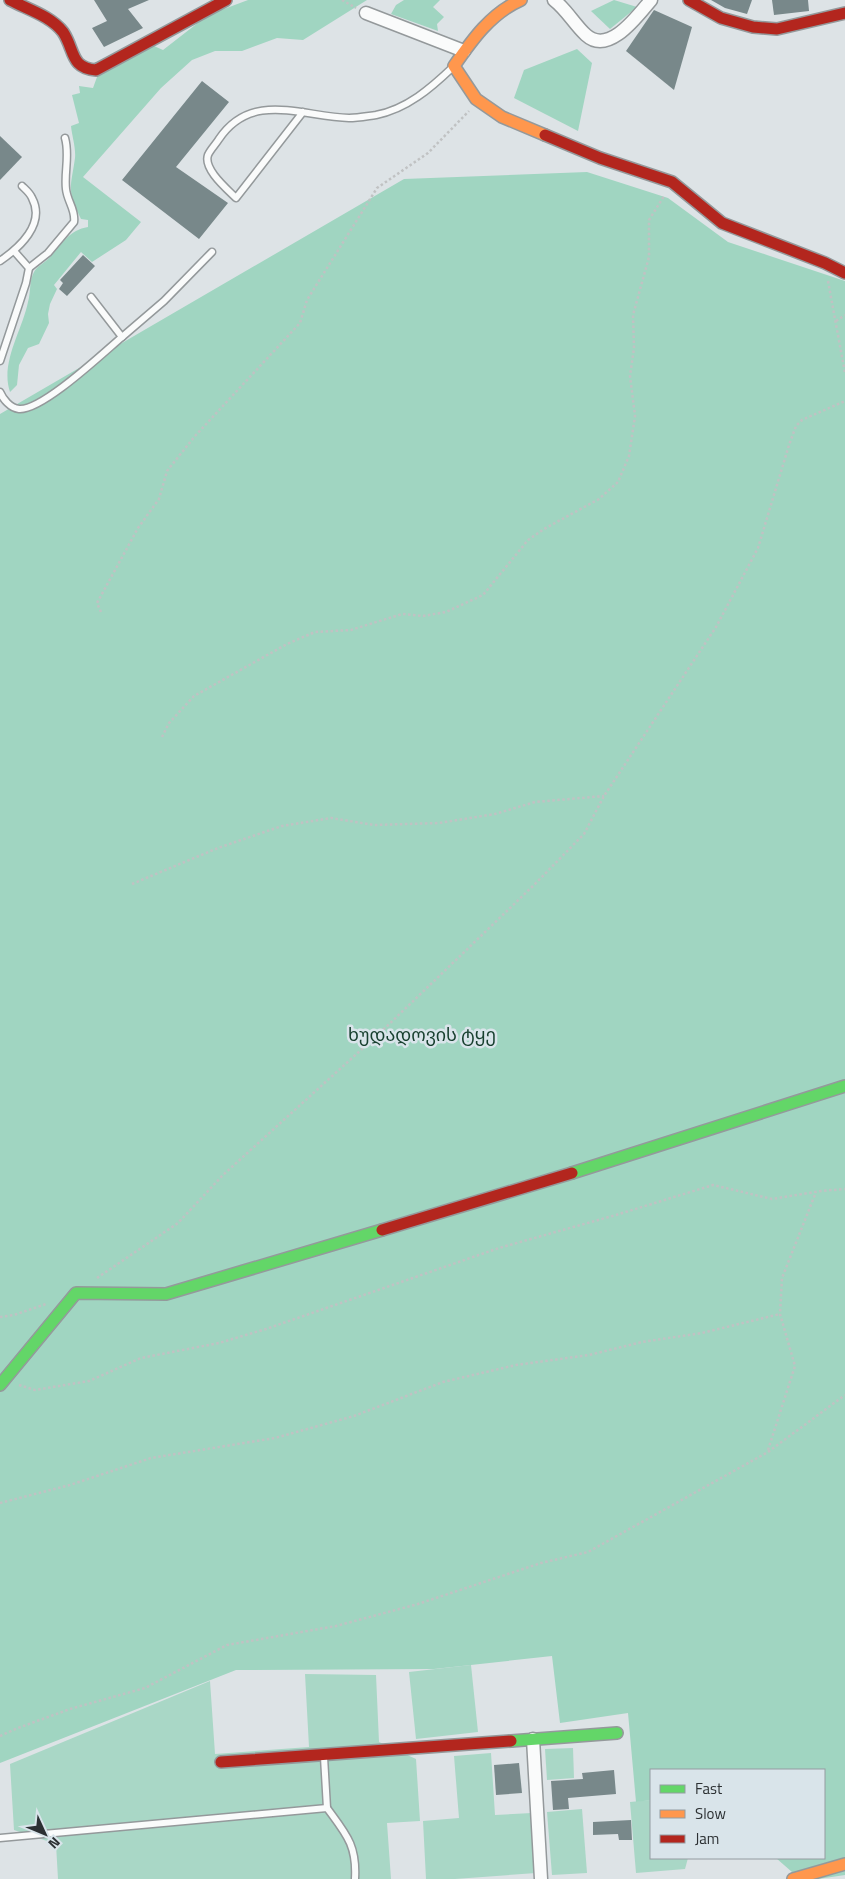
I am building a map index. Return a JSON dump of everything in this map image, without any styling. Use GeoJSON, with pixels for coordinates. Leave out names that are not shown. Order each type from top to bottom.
{"type":"FeatureCollection","features":[{"type":"Feature","properties":{"kind":"street"},"geometry":{"type":"LineString","coordinates":[[10,0],[57,26],[66,36],[73,56],[80,66],[87,70],[96,70],[226,0]]}},
{"type":"Feature","properties":{"kind":"street"},"geometry":{"type":"LineString","coordinates":[[521,0],[514,2],[499,13],[473,39],[454,66],[478,100],[502,117],[533,131],[600,158],[672,182],[722,223],[825,263],[845,273]]}},
{"type":"Feature","properties":{"kind":"street"},"geometry":{"type":"LineString","coordinates":[[554,0],[561,5],[587,36],[593,40],[601,41],[618,34],[634,20],[651,0]]}},
{"type":"Feature","properties":{"kind":"street"},"geometry":{"type":"LineString","coordinates":[[689,0],[721,18],[761,28],[777,29],[845,13]]}},
{"type":"Feature","properties":{"kind":"street"},"geometry":{"type":"LineString","coordinates":[[366,13],[464,51]]}},
{"type":"Feature","properties":{"kind":"street"},"geometry":{"type":"LineString","coordinates":[[2,1384],[76,1293],[166,1294],[622,1158],[845,1086]]}},
{"type":"Feature","properties":{"kind":"street"},"geometry":{"type":"LineString","coordinates":[[221,1762],[617,1733]]}},
{"type":"Feature","properties":{"kind":"street"},"geometry":{"type":"LineString","coordinates":[[533,1740],[540,1879]]}},
{"type":"Feature","properties":{"kind":"street"},"geometry":{"type":"LineString","coordinates":[[793,1879],[845,1864]]}},
{"type":"Feature","properties":{"kind":"lane"},"geometry":{"type":"LineString","coordinates":[[304,112],[236,198],[212,173],[208,165],[208,156],[222,134],[243,116],[264,109],[304,112],[350,118],[378,115],[408,104],[433,86],[454,66]]}},
{"type":"Feature","properties":{"kind":"lane"},"geometry":{"type":"LineString","coordinates":[[0,361],[26,283],[29,268],[48,253],[74,222],[75,216],[67,198],[68,146],[65,138]]}},
{"type":"Feature","properties":{"kind":"lane"},"geometry":{"type":"LineString","coordinates":[[0,261],[14,251],[25,239],[34,223],[36,211],[32,197],[22,186]]}},
{"type":"Feature","properties":{"kind":"lane"},"geometry":{"type":"LineString","coordinates":[[14,251],[29,268]]}},
{"type":"Feature","properties":{"kind":"lane"},"geometry":{"type":"LineString","coordinates":[[0,392],[4,400],[17,409],[28,408],[46,399],[164,301],[212,252]]}},
{"type":"Feature","properties":{"kind":"lane"},"geometry":{"type":"LineString","coordinates":[[91,298],[122,337]]}},
{"type":"Feature","properties":{"kind":"lane"},"geometry":{"type":"LineString","coordinates":[[324,1755],[327,1808],[350,1839],[356,1862],[355,1879]]}},
{"type":"Feature","properties":{"kind":"lane"},"geometry":{"type":"LineString","coordinates":[[0,1838],[327,1808]]}},
{"type":"Feature","properties":{"kind":"path"},"geometry":{"type":"LineString","coordinates":[[101,612],[97,603],[138,528],[159,499],[167,471],[196,436],[300,323],[307,300],[377,188],[428,153],[478,100]]}},
{"type":"Feature","properties":{"kind":"path"},"geometry":{"type":"LineString","coordinates":[[162,737],[169,723],[194,696],[287,644],[315,632],[351,630],[402,614],[424,616],[446,612],[483,595],[528,540],[598,499],[618,482],[629,456],[635,416],[630,376],[634,348],[633,315],[649,257],[648,220],[672,182]]}},
{"type":"Feature","properties":{"kind":"path"},"geometry":{"type":"LineString","coordinates":[[825,263],[845,373]]}},
{"type":"Feature","properties":{"kind":"path"},"geometry":{"type":"LineString","coordinates":[[836,321],[845,315]]}},
{"type":"Feature","properties":{"kind":"path"},"geometry":{"type":"LineString","coordinates":[[76,1293],[133,1252],[178,1224],[223,1175],[383,1030],[534,886],[584,834],[604,796],[716,627],[758,548],[796,426],[802,420],[845,402]]}},
{"type":"Feature","properties":{"kind":"path"},"geometry":{"type":"LineString","coordinates":[[132,884],[218,848],[282,826],[331,818],[374,825],[440,823],[495,814],[535,802],[604,796]]}},
{"type":"Feature","properties":{"kind":"path"},"geometry":{"type":"LineString","coordinates":[[2,1384],[35,1390],[88,1381],[141,1358],[219,1344],[499,1248],[616,1215],[712,1185],[772,1199],[845,1189]]}},
{"type":"Feature","properties":{"kind":"path"},"geometry":{"type":"LineString","coordinates":[[768,1452],[795,1366],[780,1314],[782,1278],[816,1192]]}},
{"type":"Feature","properties":{"kind":"path"},"geometry":{"type":"LineString","coordinates":[[0,1318],[50,1302]]}},
{"type":"Feature","properties":{"kind":"path"},"geometry":{"type":"LineString","coordinates":[[0,1503],[70,1485],[151,1458],[275,1438],[354,1416],[443,1382],[516,1365],[589,1355],[642,1342],[702,1332],[780,1314]]}},
{"type":"Feature","properties":{"kind":"path"},"geometry":{"type":"LineString","coordinates":[[0,1736],[70,1709],[145,1688],[228,1645],[336,1626],[418,1604],[541,1563],[588,1552],[768,1452],[845,1395]]}},
{"type":"Feature","properties":{"kind":"green space"},"geometry":{"type":"Polygon","coordinates":[[[248,0],[367,0],[303,40],[277,38],[242,51],[215,51],[192,60],[161,88],[83,177],[141,222],[126,240],[92,262],[81,252],[54,285],[57,289],[50,304],[49,323],[39,344],[28,348],[19,365],[17,385],[10,392],[8,370],[10,358],[25,313],[34,272],[65,239],[75,231],[88,227],[88,220],[81,219],[71,195],[75,154],[71,126],[79,123],[72,95],[80,93],[79,86],[93,88],[97,77],[154,46],[163,50],[208,15],[248,0]]]}},
{"type":"Feature","properties":{"kind":"green space"},"geometry":{"type":"Polygon","coordinates":[[[404,0],[440,0],[433,7],[444,17],[437,24],[438,31],[391,14],[396,5],[404,0]]]}},
{"type":"Feature","properties":{"kind":"green space"},"geometry":{"type":"Polygon","coordinates":[[[614,0],[637,7],[610,29],[591,11],[614,0]]]}},
{"type":"Feature","properties":{"kind":"green space"},"geometry":{"type":"Polygon","coordinates":[[[577,49],[592,63],[578,131],[514,98],[524,70],[577,49]]]}},
{"type":"Feature","properties":{"kind":"green space","name":"ხუდადოვის ტყე"},"geometry":{"type":"Polygon","coordinates":[[[587,172],[668,198],[728,242],[845,281],[845,1875],[818,1879],[800,1879],[777,1859],[825,1859],[825,1769],[650,1769],[650,1800],[636,1802],[628,1713],[560,1723],[552,1656],[434,1669],[236,1670],[0,1763],[0,414],[404,179],[587,172]]]}},
{"type":"Feature","properties":{"kind":"green space"},"geometry":{"type":"Polygon","coordinates":[[[471,1665],[478,1732],[416,1739],[409,1672],[471,1665]]]}},
{"type":"Feature","properties":{"kind":"green space"},"geometry":{"type":"Polygon","coordinates":[[[305,1674],[376,1675],[379,1742],[416,1759],[420,1821],[387,1823],[391,1879],[58,1879],[56,1844],[14,1830],[10,1764],[210,1681],[215,1754],[309,1747],[305,1674]]]}},
{"type":"Feature","properties":{"kind":"green space"},"geometry":{"type":"Polygon","coordinates":[[[573,1748],[574,1778],[547,1780],[545,1749],[573,1748]]]}},
{"type":"Feature","properties":{"kind":"green space"},"geometry":{"type":"Polygon","coordinates":[[[491,1753],[495,1815],[532,1813],[536,1873],[455,1879],[426,1879],[423,1821],[459,1818],[454,1756],[491,1753]]]}},
{"type":"Feature","properties":{"kind":"green space"},"geometry":{"type":"Polygon","coordinates":[[[650,1800],[650,1859],[688,1859],[685,1869],[636,1873],[630,1802],[650,1800]]]}},
{"type":"Feature","properties":{"kind":"green space"},"geometry":{"type":"Polygon","coordinates":[[[582,1809],[587,1873],[552,1875],[547,1812],[582,1809]]]}},
{"type":"Feature","properties":{"kind":"building"},"geometry":{"type":"Polygon","coordinates":[[[94,0],[149,0],[128,9],[143,28],[104,47],[92,28],[107,21],[94,0]]]}},
{"type":"Feature","properties":{"kind":"building"},"geometry":{"type":"Polygon","coordinates":[[[711,0],[752,0],[747,14],[725,8],[711,0]]]}},
{"type":"Feature","properties":{"kind":"building"},"geometry":{"type":"Polygon","coordinates":[[[772,0],[808,0],[809,11],[774,15],[772,0]]]}},
{"type":"Feature","properties":{"kind":"building"},"geometry":{"type":"Polygon","coordinates":[[[654,10],[692,27],[674,90],[626,51],[654,10]]]}},
{"type":"Feature","properties":{"kind":"building"},"geometry":{"type":"Polygon","coordinates":[[[202,81],[229,102],[176,167],[228,203],[199,239],[122,180],[202,81]]]}},
{"type":"Feature","properties":{"kind":"building"},"geometry":{"type":"Polygon","coordinates":[[[0,136],[22,157],[0,180],[0,136]]]}},
{"type":"Feature","properties":{"kind":"building"},"geometry":{"type":"Polygon","coordinates":[[[83,255],[95,266],[67,296],[59,289],[63,283],[60,280],[83,255]]]}},
{"type":"Feature","properties":{"kind":"building"},"geometry":{"type":"Polygon","coordinates":[[[519,1763],[522,1793],[496,1795],[494,1765],[519,1763]]]}},
{"type":"Feature","properties":{"kind":"building"},"geometry":{"type":"Polygon","coordinates":[[[614,1770],[616,1794],[568,1798],[569,1809],[553,1810],[551,1781],[583,1779],[582,1773],[614,1770]]]}},
{"type":"Feature","properties":{"kind":"building"},"geometry":{"type":"Polygon","coordinates":[[[631,1820],[632,1840],[619,1840],[618,1834],[593,1835],[593,1822],[631,1820]]]}},
{"type":"Feature","properties":{"kind":"traffic: fast"},"geometry":{"type":"LineString","coordinates":[[572,1173],[845,1086]]}},
{"type":"Feature","properties":{"kind":"traffic: fast"},"geometry":{"type":"LineString","coordinates":[[0,1385],[76,1293],[166,1294],[382,1230]]}},
{"type":"Feature","properties":{"kind":"traffic: fast"},"geometry":{"type":"LineString","coordinates":[[511,1741],[617,1733]]}},
{"type":"Feature","properties":{"kind":"traffic: slow"},"geometry":{"type":"LineString","coordinates":[[521,0],[500,12],[491,20],[475,37],[454,66],[476,99],[502,117],[545,135]]}},
{"type":"Feature","properties":{"kind":"traffic: slow"},"geometry":{"type":"LineString","coordinates":[[793,1879],[845,1864]]}},
{"type":"Feature","properties":{"kind":"traffic: jam"},"geometry":{"type":"LineString","coordinates":[[10,0],[38,13],[58,26],[67,39],[77,62],[88,69],[96,70],[226,0]]}},
{"type":"Feature","properties":{"kind":"traffic: jam"},"geometry":{"type":"LineString","coordinates":[[689,0],[721,18],[753,27],[777,29],[845,13]]}},
{"type":"Feature","properties":{"kind":"traffic: jam"},"geometry":{"type":"LineString","coordinates":[[545,135],[600,158],[672,182],[722,223],[825,263],[845,273]]}},
{"type":"Feature","properties":{"kind":"traffic: jam"},"geometry":{"type":"LineString","coordinates":[[382,1230],[572,1173]]}},
{"type":"Feature","properties":{"kind":"traffic: jam"},"geometry":{"type":"LineString","coordinates":[[221,1762],[511,1741]]}}]}
